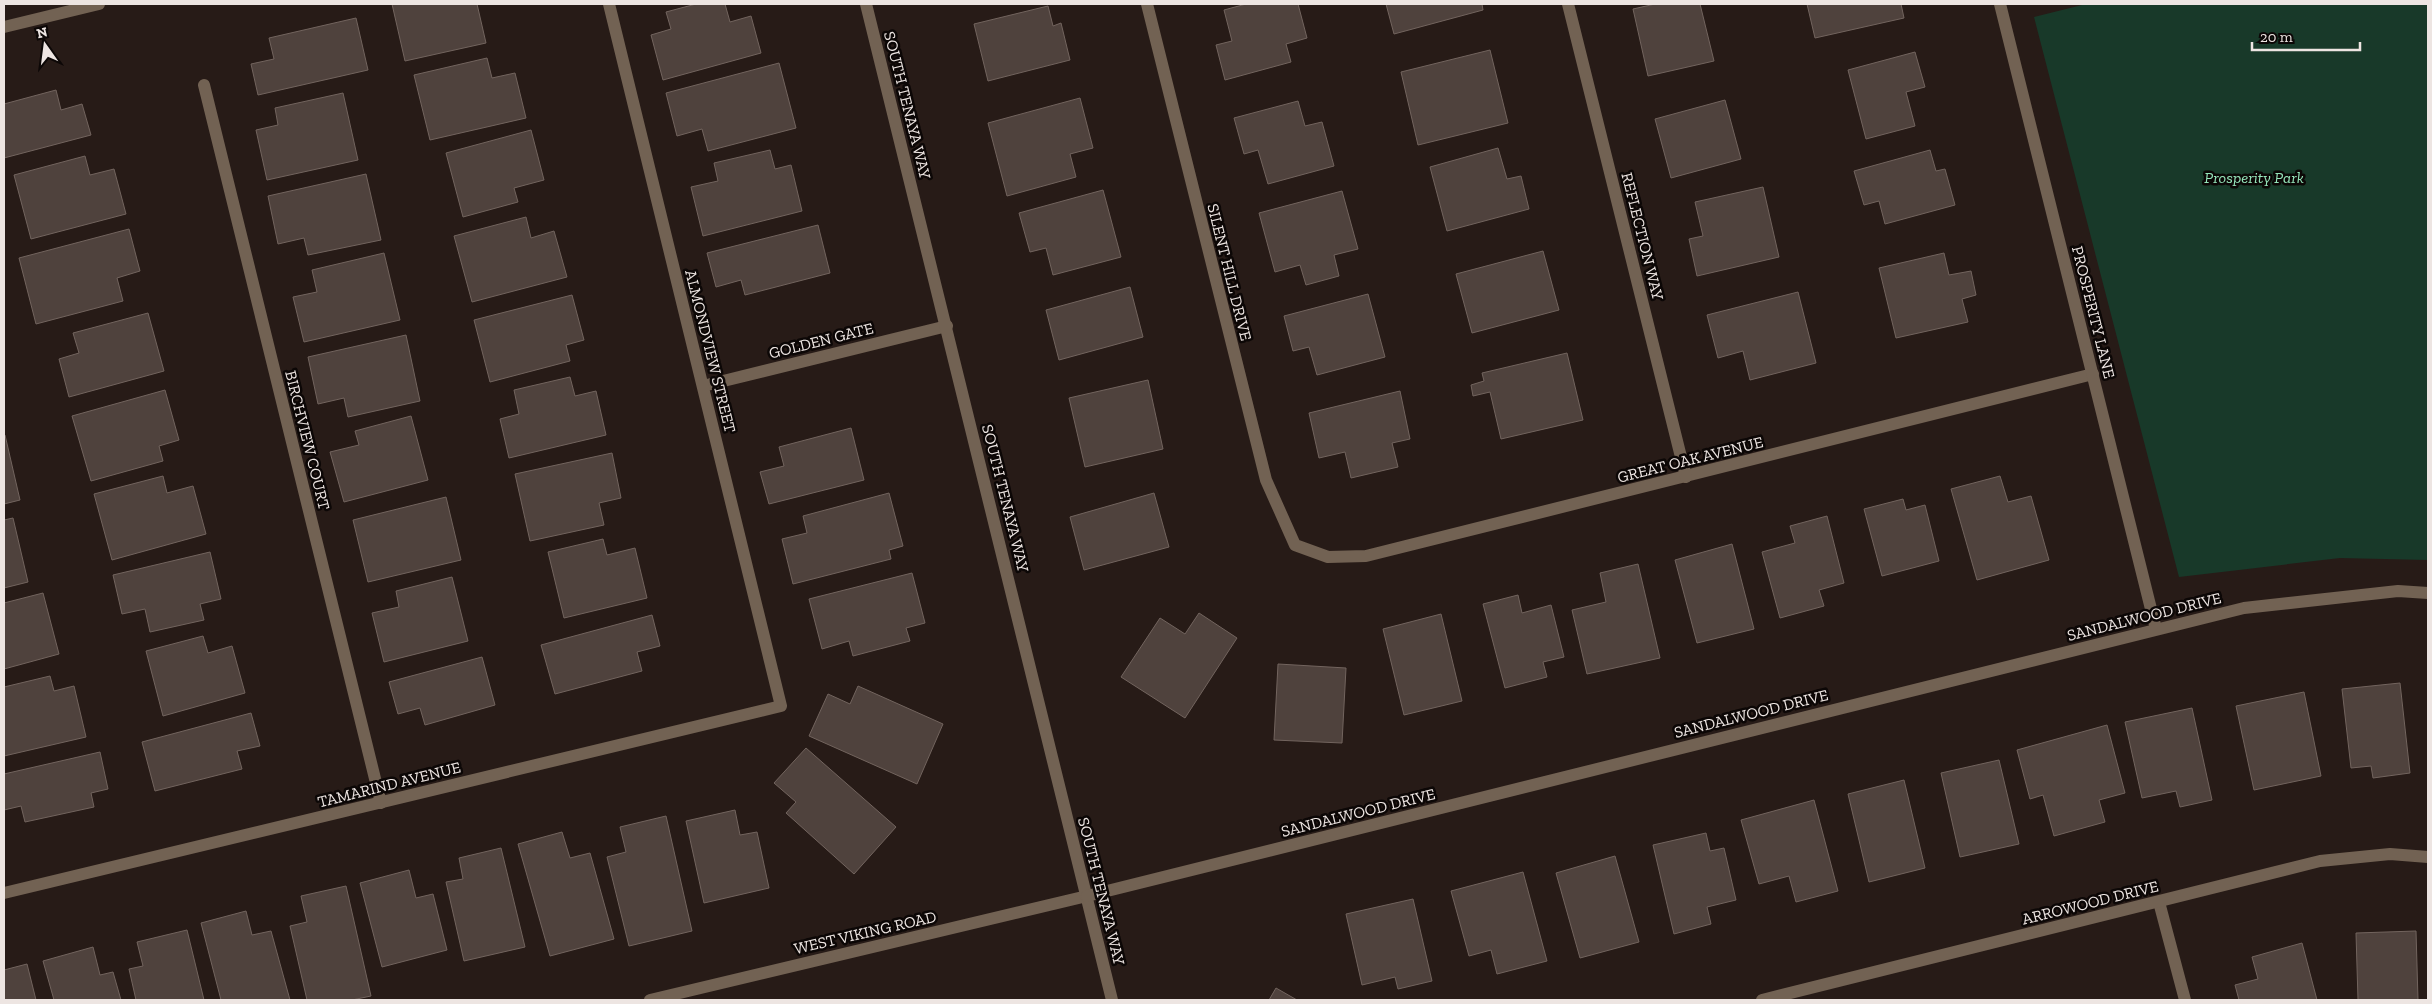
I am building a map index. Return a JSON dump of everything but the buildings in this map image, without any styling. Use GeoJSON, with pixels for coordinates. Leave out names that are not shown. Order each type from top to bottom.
{"type":"FeatureCollection","features":[{"type":"Feature","properties":{"kind":"street"},"geometry":{"type":"LineString","coordinates":[[4,27],[100,4]]}},
{"type":"Feature","properties":{"kind":"street","name":"ALMONDVIEW STREET"},"geometry":{"type":"LineString","coordinates":[[609,4],[781,706]]}},
{"type":"Feature","properties":{"kind":"street","name":"SOUTH TENAYA WAY"},"geometry":{"type":"LineString","coordinates":[[866,4],[1112,1000]]}},
{"type":"Feature","properties":{"kind":"street","name":"SILENT HILL DRIVE"},"geometry":{"type":"LineString","coordinates":[[1147,4],[1266,480],[1295,545]]}},
{"type":"Feature","properties":{"kind":"street","name":"REFLECTION WAY"},"geometry":{"type":"LineString","coordinates":[[1568,4],[1686,477]]}},
{"type":"Feature","properties":{"kind":"street","name":"PROSPERITY LANE"},"geometry":{"type":"LineString","coordinates":[[2000,4],[2156,629]]}},
{"type":"Feature","properties":{"kind":"street","name":"BIRCHVIEW COURT"},"geometry":{"type":"LineString","coordinates":[[204,85],[381,803]]}},
{"type":"Feature","properties":{"kind":"street","name":"GOLDEN GATE"},"geometry":{"type":"LineString","coordinates":[[703,386],[947,326]]}},
{"type":"Feature","properties":{"kind":"street","name":"GREAT OAK AVENUE"},"geometry":{"type":"LineString","coordinates":[[1295,545],[1328,557],[1366,556],[2093,374]]}},
{"type":"Feature","properties":{"kind":"street","name":"SANDALWOOD DRIVE"},"geometry":{"type":"LineString","coordinates":[[1087,896],[2244,608],[2398,591],[2428,593]]}},
{"type":"Feature","properties":{"kind":"street","name":"TAMARIND AVENUE"},"geometry":{"type":"LineString","coordinates":[[4,893],[781,706]]}},
{"type":"Feature","properties":{"kind":"street","name":"ARROWOOD DRIVE"},"geometry":{"type":"LineString","coordinates":[[1762,1000],[2320,861],[2390,854],[2428,857]]}},
{"type":"Feature","properties":{"kind":"street","name":"WEST VIKING ROAD"},"geometry":{"type":"LineString","coordinates":[[650,1000],[1087,896]]}},
{"type":"Feature","properties":{"kind":"street"},"geometry":{"type":"LineString","coordinates":[[2159,902],[2184,1000]]}},
{"type":"Feature","properties":{"kind":"green space","name":"Prosperity Park"},"geometry":{"type":"Polygon","coordinates":[[[2086,4],[2428,4],[2428,560],[2340,558],[2179,577],[2034,17],[2086,4]]]}}]}
